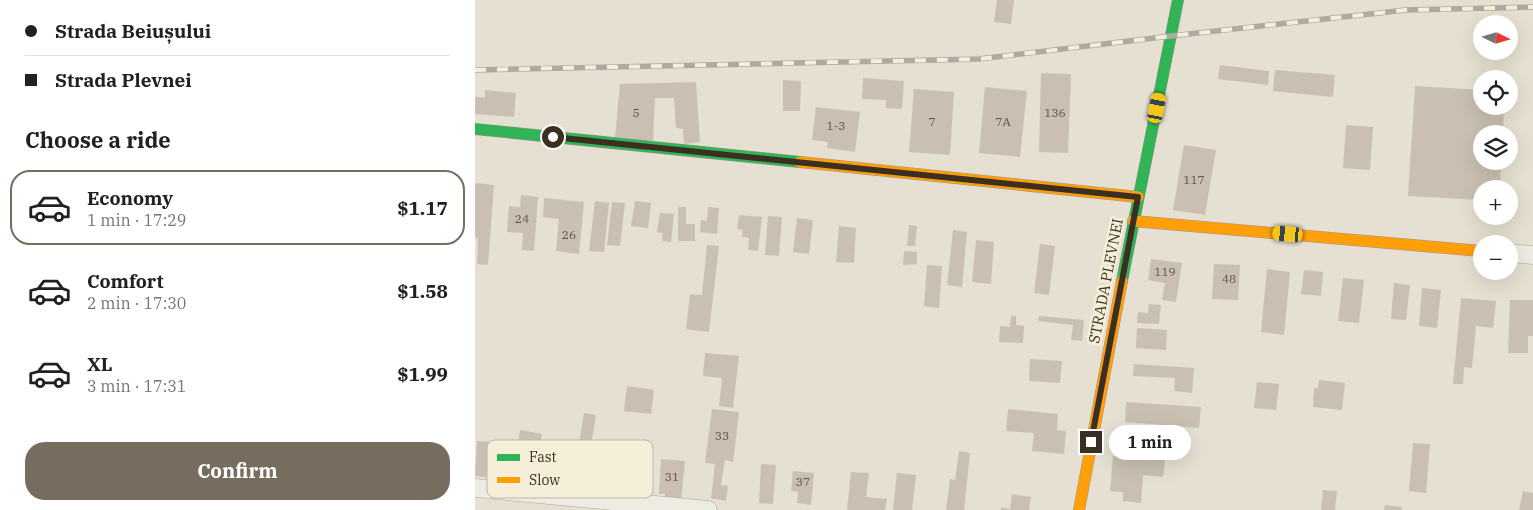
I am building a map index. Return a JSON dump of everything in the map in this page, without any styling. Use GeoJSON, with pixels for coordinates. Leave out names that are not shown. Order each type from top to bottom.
{"type":"FeatureCollection","features":[{"type":"Feature","properties":{"kind":"street","name":"STRADA PLEVNEI"},"geometry":{"type":"LineString","coordinates":[[1079,510],[1133,221],[1178,0]]}},
{"type":"Feature","properties":{"kind":"street"},"geometry":{"type":"LineString","coordinates":[[475,129],[1138,197]]}},
{"type":"Feature","properties":{"kind":"street"},"geometry":{"type":"LineString","coordinates":[[1133,221],[1473,250]]}},
{"type":"Feature","properties":{"kind":"street"},"geometry":{"type":"LineString","coordinates":[[1518,254],[1533,255]]}},
{"type":"Feature","properties":{"kind":"street"},"geometry":{"type":"LineString","coordinates":[[581,498],[708,510]]}},
{"type":"Feature","properties":{"kind":"building"},"geometry":{"type":"Polygon","coordinates":[[[997,0],[1014,0],[1011,24],[994,22],[997,0]]]}},
{"type":"Feature","properties":{"kind":"building"},"geometry":{"type":"Polygon","coordinates":[[[1220,65],[1269,71],[1268,85],[1218,79],[1220,65]]]}},
{"type":"Feature","properties":{"kind":"building"},"geometry":{"type":"Polygon","coordinates":[[[1275,70],[1335,75],[1333,97],[1273,91],[1275,70]]]}},
{"type":"Feature","properties":{"kind":"building"},"geometry":{"type":"Polygon","coordinates":[[[1041,73],[1071,74],[1068,153],[1039,152],[1041,73]]]}},
{"type":"Feature","properties":{"kind":"building"},"geometry":{"type":"Polygon","coordinates":[[[863,78],[904,81],[902,109],[886,108],[886,100],[862,99],[863,78]]]}},
{"type":"Feature","properties":{"kind":"building"},"geometry":{"type":"Polygon","coordinates":[[[783,80],[801,81],[800,111],[783,111],[783,80]]]}},
{"type":"Feature","properties":{"kind":"building"},"geometry":{"type":"Polygon","coordinates":[[[696,82],[700,142],[684,144],[683,129],[676,128],[674,98],[655,98],[653,141],[615,137],[620,84],[696,82]]]}},
{"type":"Feature","properties":{"kind":"building"},"geometry":{"type":"Polygon","coordinates":[[[1415,86],[1473,90],[1473,115],[1504,115],[1503,125],[1473,125],[1473,170],[1501,170],[1500,180],[1473,180],[1473,200],[1408,196],[1415,86]]]}},
{"type":"Feature","properties":{"kind":"building"},"geometry":{"type":"Polygon","coordinates":[[[985,87],[1027,91],[1020,157],[979,153],[985,87]]]}},
{"type":"Feature","properties":{"kind":"building"},"geometry":{"type":"Polygon","coordinates":[[[914,89],[954,92],[950,155],[909,152],[914,89]]]}},
{"type":"Feature","properties":{"kind":"building"},"geometry":{"type":"Polygon","coordinates":[[[485,90],[516,93],[514,117],[475,114],[475,97],[485,98],[485,90]]]}},
{"type":"Feature","properties":{"kind":"building"},"geometry":{"type":"Polygon","coordinates":[[[816,107],[860,112],[855,152],[827,148],[828,142],[812,140],[816,107]]]}},
{"type":"Feature","properties":{"kind":"building"},"geometry":{"type":"Polygon","coordinates":[[[1346,125],[1373,127],[1370,170],[1343,168],[1346,125]]]}},
{"type":"Feature","properties":{"kind":"building"},"geometry":{"type":"Polygon","coordinates":[[[1184,145],[1216,150],[1205,215],[1173,210],[1184,145]]]}},
{"type":"Feature","properties":{"kind":"building"},"geometry":{"type":"Polygon","coordinates":[[[475,183],[494,185],[488,265],[477,264],[478,238],[475,238],[475,183]]]}},
{"type":"Feature","properties":{"kind":"building"},"geometry":{"type":"Polygon","coordinates":[[[521,195],[538,197],[534,251],[522,250],[523,233],[507,232],[509,206],[520,207],[521,195]]]}},
{"type":"Feature","properties":{"kind":"building"},"geometry":{"type":"Polygon","coordinates":[[[544,198],[584,202],[579,254],[556,251],[559,219],[543,217],[544,198]]]}},
{"type":"Feature","properties":{"kind":"building"},"geometry":{"type":"Polygon","coordinates":[[[595,201],[609,203],[604,252],[589,251],[595,201]]]}},
{"type":"Feature","properties":{"kind":"building"},"geometry":{"type":"Polygon","coordinates":[[[635,201],[651,203],[648,228],[631,226],[635,201]]]}},
{"type":"Feature","properties":{"kind":"building"},"geometry":{"type":"Polygon","coordinates":[[[612,202],[625,203],[620,246],[607,245],[612,202]]]}},
{"type":"Feature","properties":{"kind":"building"},"geometry":{"type":"Polygon","coordinates":[[[678,207],[686,207],[686,224],[695,224],[695,241],[678,241],[678,207]]]}},
{"type":"Feature","properties":{"kind":"building"},"geometry":{"type":"Polygon","coordinates":[[[708,207],[719,208],[717,234],[700,232],[701,220],[707,221],[708,207]]]}},
{"type":"Feature","properties":{"kind":"building"},"geometry":{"type":"Polygon","coordinates":[[[660,213],[674,214],[671,242],[662,241],[663,233],[657,232],[660,213]]]}},
{"type":"Feature","properties":{"kind":"building"},"geometry":{"type":"Polygon","coordinates":[[[739,215],[762,217],[758,251],[748,250],[749,238],[742,237],[743,230],[737,229],[739,215]]]}},
{"type":"Feature","properties":{"kind":"building"},"geometry":{"type":"Polygon","coordinates":[[[768,216],[782,217],[779,256],[765,255],[768,216]]]}},
{"type":"Feature","properties":{"kind":"building"},"geometry":{"type":"Polygon","coordinates":[[[797,218],[813,220],[809,254],[793,252],[797,218]]]}},
{"type":"Feature","properties":{"kind":"building"},"geometry":{"type":"Polygon","coordinates":[[[909,225],[917,226],[915,246],[907,246],[909,225]]]}},
{"type":"Feature","properties":{"kind":"building"},"geometry":{"type":"Polygon","coordinates":[[[839,226],[856,228],[854,263],[836,262],[839,226]]]}},
{"type":"Feature","properties":{"kind":"building"},"geometry":{"type":"Polygon","coordinates":[[[953,230],[967,232],[962,287],[947,285],[953,230]]]}},
{"type":"Feature","properties":{"kind":"building"},"geometry":{"type":"Polygon","coordinates":[[[976,240],[994,242],[991,284],[972,282],[976,240]]]}},
{"type":"Feature","properties":{"kind":"building"},"geometry":{"type":"Polygon","coordinates":[[[1040,244],[1055,246],[1049,295],[1034,293],[1040,244]]]}},
{"type":"Feature","properties":{"kind":"building"},"geometry":{"type":"Polygon","coordinates":[[[707,245],[719,246],[709,332],[686,329],[690,294],[702,295],[707,245]]]}},
{"type":"Feature","properties":{"kind":"building"},"geometry":{"type":"Polygon","coordinates":[[[904,251],[917,252],[917,264],[903,265],[904,251]]]}},
{"type":"Feature","properties":{"kind":"building"},"geometry":{"type":"Polygon","coordinates":[[[1151,259],[1182,263],[1176,302],[1162,300],[1165,283],[1148,280],[1151,259]]]}},
{"type":"Feature","properties":{"kind":"building"},"geometry":{"type":"Polygon","coordinates":[[[1214,264],[1240,265],[1238,300],[1212,299],[1214,264]]]}},
{"type":"Feature","properties":{"kind":"building"},"geometry":{"type":"Polygon","coordinates":[[[927,265],[942,266],[939,308],[924,306],[927,265]]]}},
{"type":"Feature","properties":{"kind":"building"},"geometry":{"type":"Polygon","coordinates":[[[1267,269],[1290,272],[1284,335],[1261,332],[1267,269]]]}},
{"type":"Feature","properties":{"kind":"building"},"geometry":{"type":"Polygon","coordinates":[[[1304,270],[1323,272],[1321,296],[1301,294],[1304,270]]]}},
{"type":"Feature","properties":{"kind":"building"},"geometry":{"type":"Polygon","coordinates":[[[1343,278],[1364,280],[1359,323],[1338,321],[1343,278]]]}},
{"type":"Feature","properties":{"kind":"building"},"geometry":{"type":"Polygon","coordinates":[[[1394,283],[1410,285],[1406,320],[1391,319],[1394,283]]]}},
{"type":"Feature","properties":{"kind":"building"},"geometry":{"type":"Polygon","coordinates":[[[1422,288],[1441,290],[1437,328],[1419,326],[1422,288]]]}},
{"type":"Feature","properties":{"kind":"building"},"geometry":{"type":"Polygon","coordinates":[[[1461,298],[1496,301],[1493,328],[1476,326],[1472,368],[1464,367],[1463,384],[1453,384],[1461,298]]]}},
{"type":"Feature","properties":{"kind":"building"},"geometry":{"type":"Polygon","coordinates":[[[1510,300],[1533,300],[1533,336],[1528,336],[1528,353],[1508,353],[1510,300]]]}},
{"type":"Feature","properties":{"kind":"building"},"geometry":{"type":"Polygon","coordinates":[[[1149,304],[1161,305],[1159,324],[1137,323],[1138,312],[1148,313],[1149,304]]]}},
{"type":"Feature","properties":{"kind":"building"},"geometry":{"type":"Polygon","coordinates":[[[1011,316],[1016,316],[1016,325],[1024,326],[1023,343],[999,342],[1000,326],[1010,327],[1011,316]]]}},
{"type":"Feature","properties":{"kind":"building"},"geometry":{"type":"Polygon","coordinates":[[[1039,316],[1084,320],[1082,341],[1071,340],[1073,325],[1038,321],[1039,316]]]}},
{"type":"Feature","properties":{"kind":"building"},"geometry":{"type":"Polygon","coordinates":[[[1137,328],[1167,330],[1166,350],[1136,348],[1137,328]]]}},
{"type":"Feature","properties":{"kind":"building"},"geometry":{"type":"Polygon","coordinates":[[[705,353],[739,356],[733,408],[719,406],[722,378],[703,376],[705,353]]]}},
{"type":"Feature","properties":{"kind":"building"},"geometry":{"type":"Polygon","coordinates":[[[1030,359],[1062,361],[1060,383],[1029,381],[1030,359]]]}},
{"type":"Feature","properties":{"kind":"building"},"geometry":{"type":"Polygon","coordinates":[[[1134,364],[1194,368],[1192,393],[1174,391],[1175,378],[1133,376],[1134,364]]]}},
{"type":"Feature","properties":{"kind":"building"},"geometry":{"type":"Polygon","coordinates":[[[1319,380],[1345,383],[1342,410],[1313,407],[1314,388],[1318,388],[1319,380]]]}},
{"type":"Feature","properties":{"kind":"building"},"geometry":{"type":"Polygon","coordinates":[[[1257,382],[1279,384],[1276,410],[1254,408],[1257,382]]]}},
{"type":"Feature","properties":{"kind":"building"},"geometry":{"type":"Polygon","coordinates":[[[627,386],[654,390],[651,414],[624,411],[627,386]]]}},
{"type":"Feature","properties":{"kind":"building"},"geometry":{"type":"Polygon","coordinates":[[[1126,402],[1201,407],[1199,428],[1125,422],[1126,402]]]}},
{"type":"Feature","properties":{"kind":"building"},"geometry":{"type":"Polygon","coordinates":[[[712,409],[739,412],[733,462],[725,460],[721,485],[728,486],[726,501],[711,498],[715,464],[705,463],[712,409]]]}},
{"type":"Feature","properties":{"kind":"building"},"geometry":{"type":"Polygon","coordinates":[[[1008,409],[1058,414],[1057,430],[1066,431],[1064,454],[1032,451],[1034,433],[1006,431],[1008,409]]]}},
{"type":"Feature","properties":{"kind":"building"},"geometry":{"type":"Polygon","coordinates":[[[584,413],[596,415],[592,440],[580,440],[584,413]]]}},
{"type":"Feature","properties":{"kind":"building"},"geometry":{"type":"Polygon","coordinates":[[[520,430],[542,434],[541,440],[518,440],[520,430]]]}},
{"type":"Feature","properties":{"kind":"building"},"geometry":{"type":"Polygon","coordinates":[[[477,441],[487,441],[487,477],[475,476],[477,441]]]}},
{"type":"Feature","properties":{"kind":"building"},"geometry":{"type":"Polygon","coordinates":[[[1413,443],[1430,444],[1426,493],[1409,491],[1413,443]]]}},
{"type":"Feature","properties":{"kind":"building"},"geometry":{"type":"Polygon","coordinates":[[[959,451],[970,453],[964,510],[946,510],[950,479],[955,480],[959,451]]]}},
{"type":"Feature","properties":{"kind":"building"},"geometry":{"type":"Polygon","coordinates":[[[1113,456],[1165,460],[1163,477],[1143,475],[1141,503],[1123,501],[1123,492],[1110,491],[1113,456]]]}},
{"type":"Feature","properties":{"kind":"building"},"geometry":{"type":"Polygon","coordinates":[[[661,459],[685,461],[681,501],[664,500],[665,494],[659,494],[661,459]]]}},
{"type":"Feature","properties":{"kind":"building"},"geometry":{"type":"Polygon","coordinates":[[[761,464],[776,465],[773,504],[759,503],[761,464]]]}},
{"type":"Feature","properties":{"kind":"building"},"geometry":{"type":"Polygon","coordinates":[[[793,471],[814,473],[811,505],[797,503],[798,492],[791,491],[793,471]]]}},
{"type":"Feature","properties":{"kind":"building"},"geometry":{"type":"Polygon","coordinates":[[[851,472],[869,473],[866,497],[887,499],[885,510],[847,510],[851,472]]]}},
{"type":"Feature","properties":{"kind":"building"},"geometry":{"type":"Polygon","coordinates":[[[897,473],[916,475],[912,510],[893,510],[897,473]]]}},
{"type":"Feature","properties":{"kind":"building"},"geometry":{"type":"Polygon","coordinates":[[[1323,490],[1337,491],[1335,510],[1321,510],[1323,490]]]}},
{"type":"Feature","properties":{"kind":"building"},"geometry":{"type":"Polygon","coordinates":[[[1523,491],[1533,493],[1533,510],[1519,510],[1523,491]]]}},
{"type":"Feature","properties":{"kind":"building"},"geometry":{"type":"Polygon","coordinates":[[[1012,494],[1031,497],[1029,510],[1001,510],[1001,507],[1010,509],[1012,494]]]}},
{"type":"Feature","properties":{"kind":"building"},"geometry":{"type":"Polygon","coordinates":[[[1385,505],[1402,507],[1402,510],[1384,510],[1385,505]]]}},
{"type":"Feature","properties":{"kind":"railway"},"geometry":{"type":"LineString","coordinates":[[475,70],[979,59],[1406,10],[1533,7]]}},
{"type":"Feature","properties":{"kind":"traffic: fast"},"geometry":{"type":"LineString","coordinates":[[1122,281],[1178,0]]}},
{"type":"Feature","properties":{"kind":"traffic: fast"},"geometry":{"type":"LineString","coordinates":[[475,129],[800,162]]}},
{"type":"Feature","properties":{"kind":"traffic: slow"},"geometry":{"type":"LineString","coordinates":[[800,162],[1138,197]]}},
{"type":"Feature","properties":{"kind":"traffic: slow"},"geometry":{"type":"LineString","coordinates":[[1133,221],[1473,250]]}},
{"type":"Feature","properties":{"kind":"traffic: slow"},"geometry":{"type":"LineString","coordinates":[[1079,510],[1122,281]]}},
{"type":"Feature","properties":{"kind":"route"},"geometry":{"type":"LineString","coordinates":[[553,137],[1138,197],[1091,442]]}}]}
